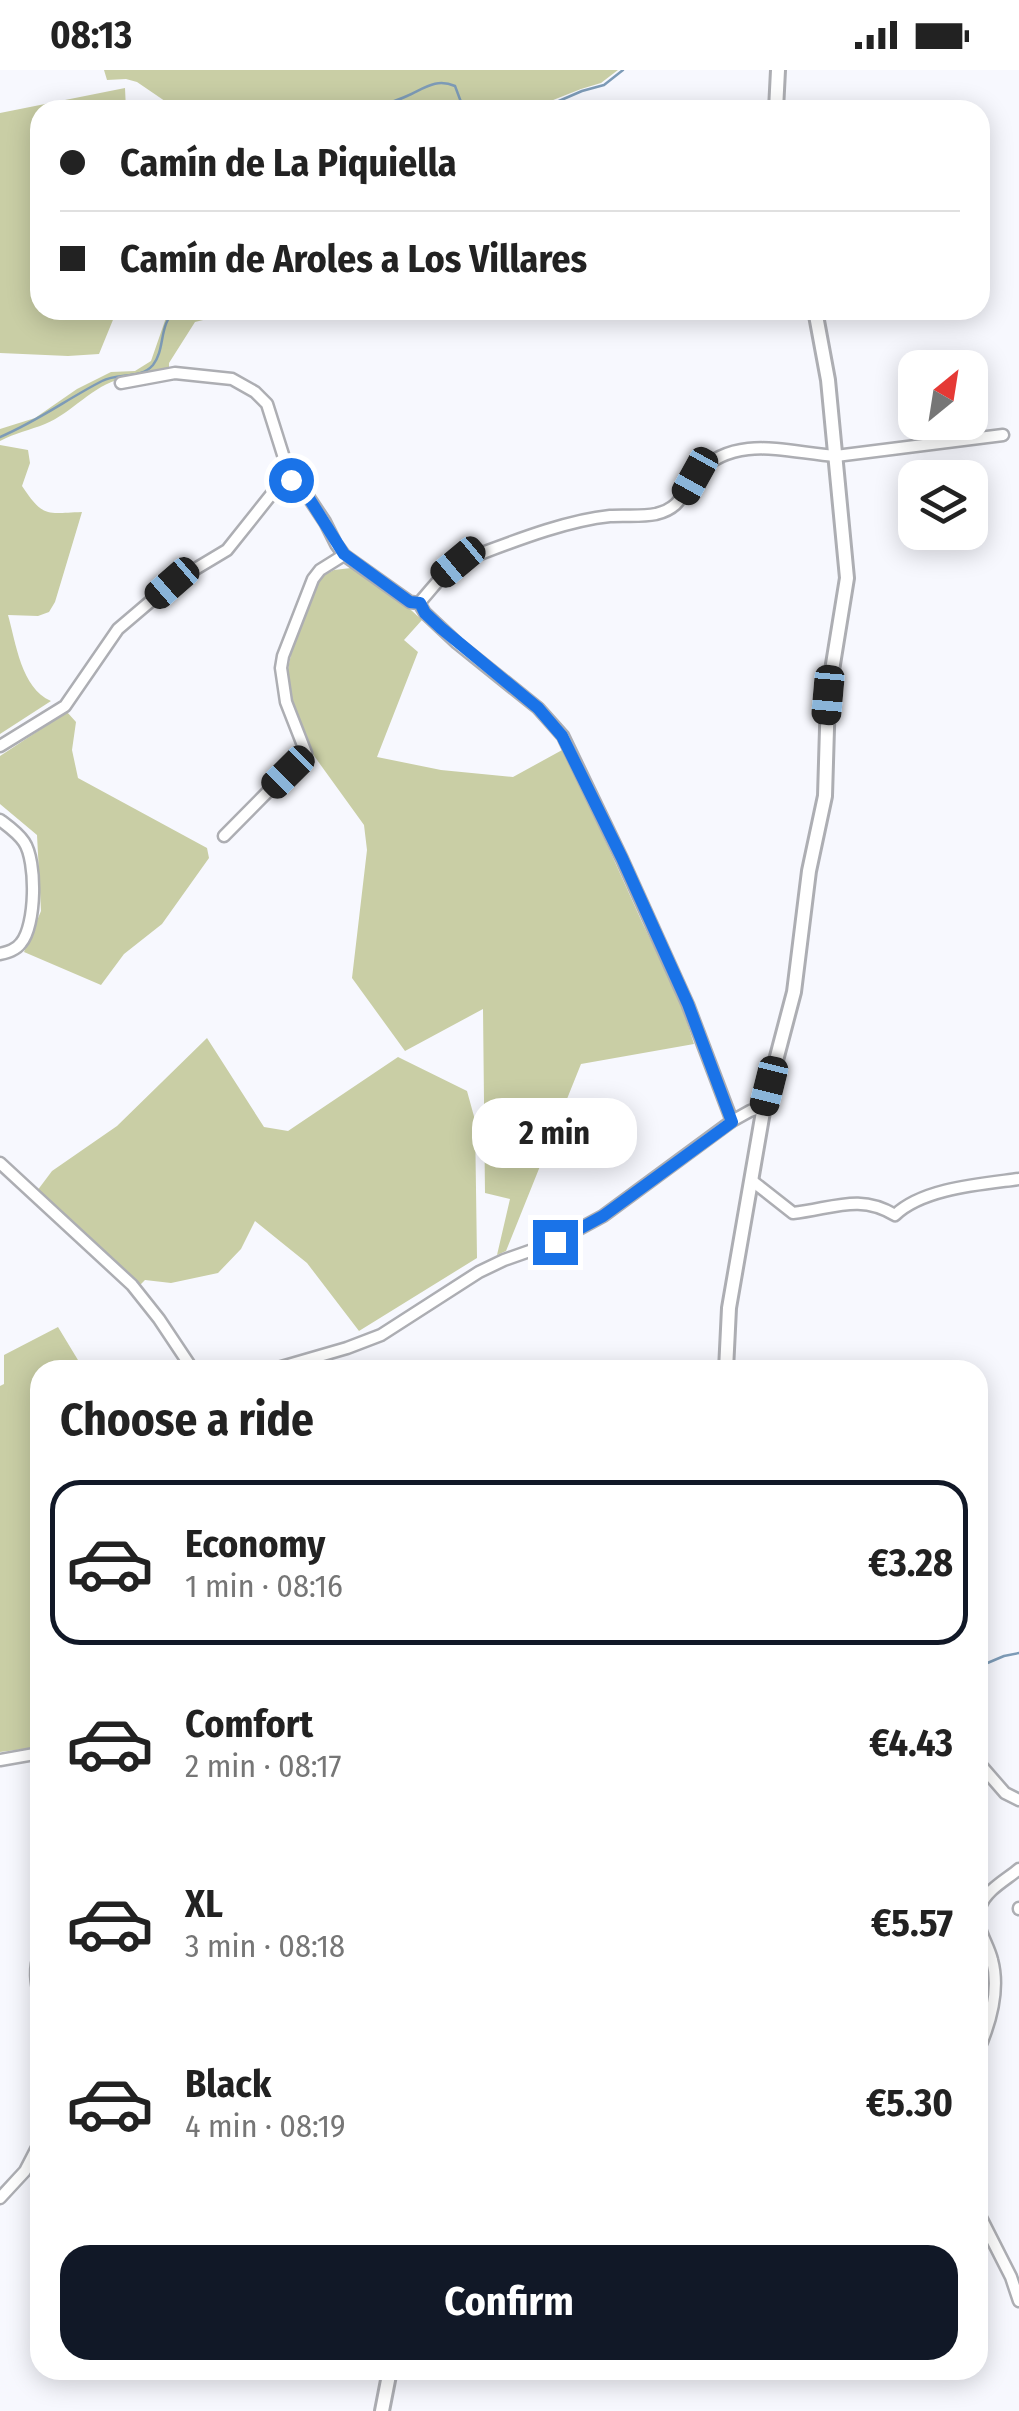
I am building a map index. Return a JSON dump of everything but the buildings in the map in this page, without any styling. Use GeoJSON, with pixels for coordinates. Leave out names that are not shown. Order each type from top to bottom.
{"type":"FeatureCollection","features":[{"type":"Feature","properties":{"kind":"street"},"geometry":{"type":"LineString","coordinates":[[776,100],[778,70]]}},
{"type":"Feature","properties":{"kind":"street"},"geometry":{"type":"LineString","coordinates":[[726,1360],[729,1308],[751,1180],[764,1106],[794,992],[809,871],[825,796],[828,695],[847,578],[828,380],[817,320]]}},
{"type":"Feature","properties":{"kind":"street"},"geometry":{"type":"LineString","coordinates":[[121,384],[175,373],[232,379],[256,392],[268,404],[291,480],[305,492],[344,554],[410,602],[420,603]]}},
{"type":"Feature","properties":{"kind":"street"},"geometry":{"type":"LineString","coordinates":[[420,603],[438,579],[458,562],[494,548],[588,520],[669,509],[677,505],[705,466],[739,449],[772,446],[836,456],[1003,435]]}},
{"type":"Feature","properties":{"kind":"street"},"geometry":{"type":"LineString","coordinates":[[0,746],[64,706],[118,629],[172,583],[227,550],[278,486],[291,480]]}},
{"type":"Feature","properties":{"kind":"street"},"geometry":{"type":"LineString","coordinates":[[224,836],[306,753],[281,682],[283,656],[313,579],[344,554]]}},
{"type":"Feature","properties":{"kind":"street"},"geometry":{"type":"LineString","coordinates":[[420,603],[425,613],[458,643],[538,708],[562,736],[688,1004],[732,1122]]}},
{"type":"Feature","properties":{"kind":"street"},"geometry":{"type":"LineString","coordinates":[[0,820],[26,843],[32,862],[29,930],[17,948],[0,954]]}},
{"type":"Feature","properties":{"kind":"street"},"geometry":{"type":"LineString","coordinates":[[306,1360],[381,1334],[479,1272],[555,1242],[603,1216],[732,1122],[764,1106]]}},
{"type":"Feature","properties":{"kind":"street"},"geometry":{"type":"LineString","coordinates":[[0,1163],[132,1286],[186,1360]]}},
{"type":"Feature","properties":{"kind":"street"},"geometry":{"type":"LineString","coordinates":[[751,1180],[793,1213],[858,1202],[870,1203],[895,1215],[930,1196],[1019,1179]]}},
{"type":"Feature","properties":{"kind":"street"},"geometry":{"type":"LineString","coordinates":[[0,1760],[30,1755]]}},
{"type":"Feature","properties":{"kind":"street"},"geometry":{"type":"LineString","coordinates":[[988,1773],[1005,1793],[1019,1800]]}},
{"type":"Feature","properties":{"kind":"street"},"geometry":{"type":"LineString","coordinates":[[988,1894],[1019,1869]]}},
{"type":"Feature","properties":{"kind":"street"},"geometry":{"type":"LineString","coordinates":[[988,1948],[994,1996],[988,2022]]}},
{"type":"Feature","properties":{"kind":"street"},"geometry":{"type":"LineString","coordinates":[[0,2198],[30,2163]]}},
{"type":"Feature","properties":{"kind":"street"},"geometry":{"type":"LineString","coordinates":[[988,2231],[1012,2277],[1019,2301]]}},
{"type":"Feature","properties":{"kind":"street"},"geometry":{"type":"LineString","coordinates":[[382,2411],[388,2380]]}},
{"type":"Feature","properties":{"kind":"green space"},"geometry":{"type":"Polygon","coordinates":[[[104,70],[618,70],[601,83],[553,100],[163,100],[137,82],[107,80],[104,70]]]}},
{"type":"Feature","properties":{"kind":"green space"},"geometry":{"type":"Polygon","coordinates":[[[125,88],[126,100],[65,100],[125,88]]]}},
{"type":"Feature","properties":{"kind":"green space"},"geometry":{"type":"Polygon","coordinates":[[[30,107],[30,320],[113,320],[99,354],[0,353],[0,113],[30,107]]]}},
{"type":"Feature","properties":{"kind":"green space"},"geometry":{"type":"Polygon","coordinates":[[[165,320],[203,320],[195,322],[169,363],[169,381],[126,378],[111,382],[55,419],[0,441],[0,429],[35,418],[77,389],[111,372],[135,371],[151,361],[165,320]]]}},
{"type":"Feature","properties":{"kind":"green space"},"geometry":{"type":"Polygon","coordinates":[[[0,445],[28,450],[30,463],[22,486],[41,509],[53,513],[82,512],[49,612],[38,616],[8,615],[26,675],[41,695],[51,701],[0,734],[0,445]]]}},
{"type":"Feature","properties":{"kind":"green space"},"geometry":{"type":"Polygon","coordinates":[[[351,568],[390,591],[422,620],[404,640],[418,652],[377,757],[441,770],[513,777],[564,749],[680,1000],[694,1044],[581,1064],[506,1251],[497,1255],[510,1199],[485,1193],[483,1009],[405,1051],[352,978],[367,850],[364,825],[312,753],[288,684],[292,649],[319,578],[334,570],[351,568]]]}},
{"type":"Feature","properties":{"kind":"green space"},"geometry":{"type":"Polygon","coordinates":[[[67,712],[76,722],[72,750],[78,778],[207,848],[209,858],[162,924],[124,954],[101,985],[24,952],[41,911],[37,835],[0,804],[0,756],[67,712]]]}},
{"type":"Feature","properties":{"kind":"green space"},"geometry":{"type":"Polygon","coordinates":[[[207,1038],[264,1127],[288,1131],[398,1057],[467,1091],[475,1120],[477,1258],[359,1331],[307,1263],[255,1221],[241,1249],[218,1273],[171,1283],[145,1280],[140,1285],[37,1191],[52,1171],[117,1126],[207,1038]]]}},
{"type":"Feature","properties":{"kind":"green space"},"geometry":{"type":"Polygon","coordinates":[[[58,1327],[78,1360],[30,1360],[30,1748],[0,1752],[0,1386],[4,1384],[4,1355],[58,1327]]]}},
{"type":"Feature","properties":{"kind":"waterway"},"geometry":{"type":"LineString","coordinates":[[561,100],[604,85],[623,70]]}},
{"type":"Feature","properties":{"kind":"waterway"},"geometry":{"type":"LineString","coordinates":[[397,100],[442,83],[455,86],[460,100]]}},
{"type":"Feature","properties":{"kind":"waterway"},"geometry":{"type":"LineString","coordinates":[[0,437],[102,381],[148,370],[157,359],[168,320]]}},
{"type":"Feature","properties":{"kind":"waterway"},"geometry":{"type":"LineString","coordinates":[[988,1663],[1019,1653]]}},
{"type":"Feature","properties":{"kind":"route"},"geometry":{"type":"LineString","coordinates":[[291,480],[305,492],[344,554],[410,602],[420,603],[441,628],[538,708],[562,736],[688,1004],[732,1122],[603,1216],[555,1242]]}}]}
